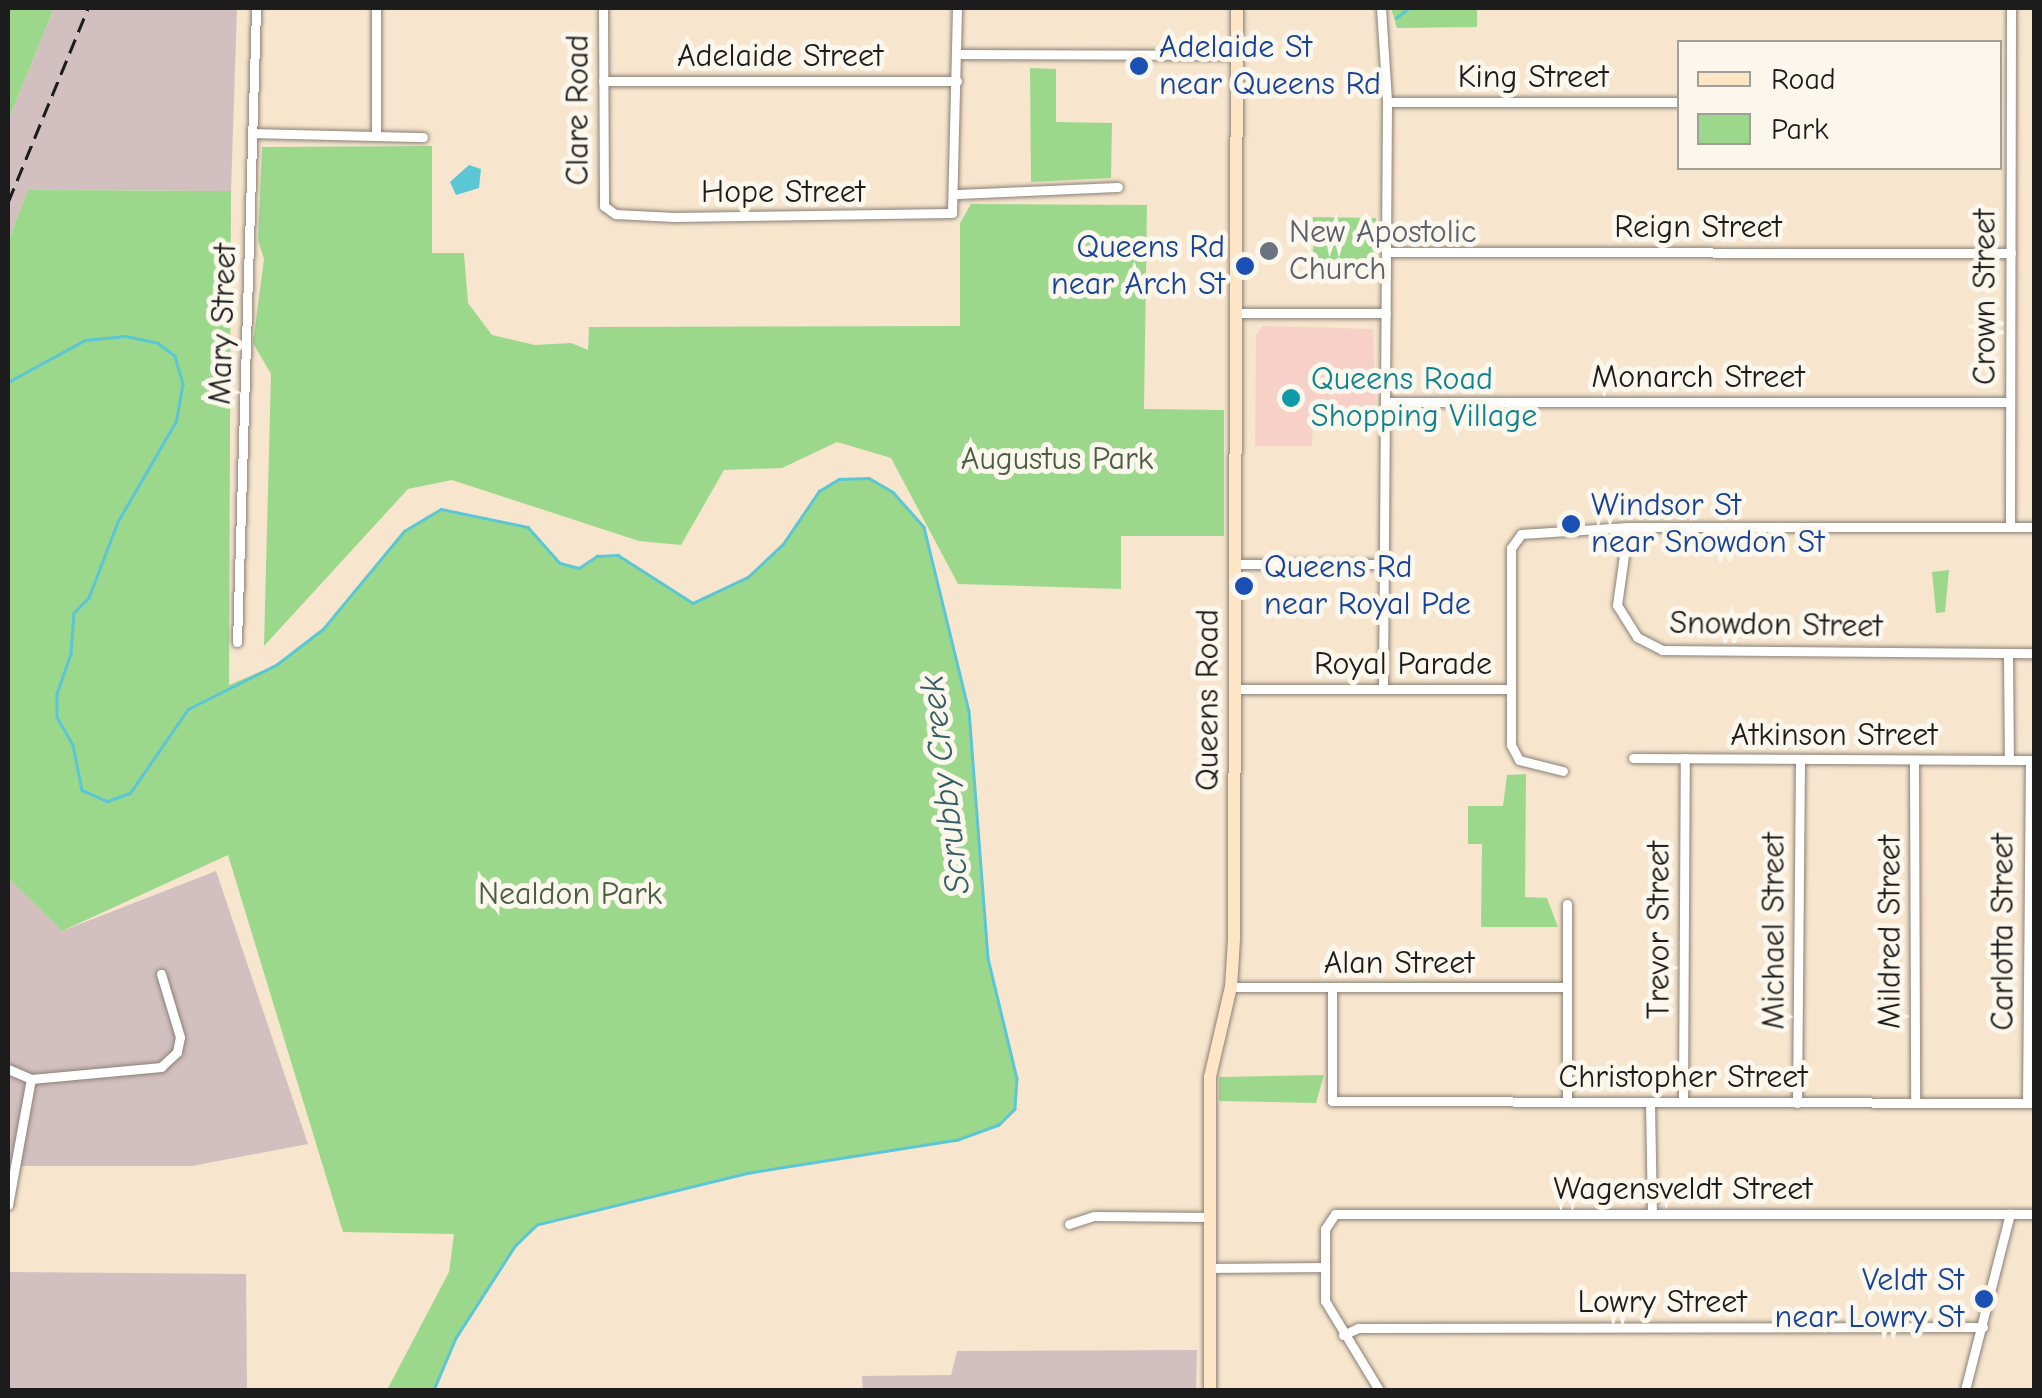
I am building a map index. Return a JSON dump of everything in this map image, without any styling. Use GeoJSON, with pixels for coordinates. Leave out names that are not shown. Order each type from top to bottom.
{"type":"FeatureCollection","features":[{"type":"Feature","properties":{"kind":"street","name":"Mary Street"},"geometry":{"type":"LineString","coordinates":[[237,642],[256,8]]}},
{"type":"Feature","properties":{"kind":"street"},"geometry":{"type":"LineString","coordinates":[[376,8],[376,136]]}},
{"type":"Feature","properties":{"kind":"street","name":"Clare Road"},"geometry":{"type":"LineString","coordinates":[[603,8],[607,211]]}},
{"type":"Feature","properties":{"kind":"street"},"geometry":{"type":"LineString","coordinates":[[957,8],[957,194],[1118,187]]}},
{"type":"Feature","properties":{"kind":"street","name":"Queens Road"},"geometry":{"type":"LineString","coordinates":[[1210,1390],[1210,1077],[1231,987],[1238,8]]}},
{"type":"Feature","properties":{"kind":"street"},"geometry":{"type":"LineString","coordinates":[[1381,8],[1387,102],[1383,689]]}},
{"type":"Feature","properties":{"kind":"street","name":"Crown Street"},"geometry":{"type":"LineString","coordinates":[[2010,527],[2011,253],[2005,103],[2011,8]]}},
{"type":"Feature","properties":{"kind":"street"},"geometry":{"type":"LineString","coordinates":[[957,54],[1237,55]]}},
{"type":"Feature","properties":{"kind":"street","name":"Adelaide Street"},"geometry":{"type":"LineString","coordinates":[[603,80],[957,81]]}},
{"type":"Feature","properties":{"kind":"street","name":"King Street"},"geometry":{"type":"LineString","coordinates":[[1387,102],[1677,102]]}},
{"type":"Feature","properties":{"kind":"street"},"geometry":{"type":"LineString","coordinates":[[254,133],[423,136]]}},
{"type":"Feature","properties":{"kind":"street","name":"Hope Street"},"geometry":{"type":"LineString","coordinates":[[607,211],[945,216],[957,207],[957,194]]}},
{"type":"Feature","properties":{"kind":"street","name":"Reign Street"},"geometry":{"type":"LineString","coordinates":[[1386,252],[2011,253]]}},
{"type":"Feature","properties":{"kind":"street"},"geometry":{"type":"LineString","coordinates":[[1237,313],[1386,312]]}},
{"type":"Feature","properties":{"kind":"street","name":"Monarch Street"},"geometry":{"type":"LineString","coordinates":[[1386,402],[2010,402]]}},
{"type":"Feature","properties":{"kind":"street"},"geometry":{"type":"LineString","coordinates":[[1510,690],[1514,538],[1628,527],[2034,528]]}},
{"type":"Feature","properties":{"kind":"street","name":"Snowdon Street"},"geometry":{"type":"LineString","coordinates":[[1628,527],[1617,605],[1637,637],[1662,650],[2034,653]]}},
{"type":"Feature","properties":{"kind":"street"},"geometry":{"type":"LineString","coordinates":[[1236,564],[1305,564]]}},
{"type":"Feature","properties":{"kind":"street"},"geometry":{"type":"LineString","coordinates":[[1320,564],[1384,564]]}},
{"type":"Feature","properties":{"kind":"street"},"geometry":{"type":"LineString","coordinates":[[2008,654],[2009,760]]}},
{"type":"Feature","properties":{"kind":"street","name":"Royal Parade"},"geometry":{"type":"LineString","coordinates":[[1235,688],[1510,690],[1514,755],[1563,771]]}},
{"type":"Feature","properties":{"kind":"street","name":"Atkinson Street"},"geometry":{"type":"LineString","coordinates":[[1633,758],[2032,760]]}},
{"type":"Feature","properties":{"kind":"street","name":"Trevor Street"},"geometry":{"type":"LineString","coordinates":[[1683,1102],[1685,758]]}},
{"type":"Feature","properties":{"kind":"street","name":"Michael Street"},"geometry":{"type":"LineString","coordinates":[[1798,1103],[1800,760]]}},
{"type":"Feature","properties":{"kind":"street","name":"Mildred Street"},"geometry":{"type":"LineString","coordinates":[[1914,760],[1914,1103]]}},
{"type":"Feature","properties":{"kind":"street","name":"Carlotta Street"},"geometry":{"type":"LineString","coordinates":[[2031,1103],[2032,760]]}},
{"type":"Feature","properties":{"kind":"street"},"geometry":{"type":"LineString","coordinates":[[1566,1102],[1567,904]]}},
{"type":"Feature","properties":{"kind":"street"},"geometry":{"type":"LineString","coordinates":[[8,1069],[30,1079],[161,1066],[176,1052],[180,1037],[161,974]]}},
{"type":"Feature","properties":{"kind":"street","name":"Alan Street"},"geometry":{"type":"LineString","coordinates":[[1231,987],[1567,987]]}},
{"type":"Feature","properties":{"kind":"street","name":"Christopher Street"},"geometry":{"type":"LineString","coordinates":[[1332,988],[1332,1102],[2031,1103]]}},
{"type":"Feature","properties":{"kind":"street"},"geometry":{"type":"LineString","coordinates":[[8,1205],[30,1079]]}},
{"type":"Feature","properties":{"kind":"street"},"geometry":{"type":"LineString","coordinates":[[1650,1102],[1652,1214]]}},
{"type":"Feature","properties":{"kind":"street"},"geometry":{"type":"LineString","coordinates":[[1966,1390],[2010,1214]]}},
{"type":"Feature","properties":{"kind":"street","name":"Wagensveldt Street"},"geometry":{"type":"LineString","coordinates":[[1324,1268],[1332,1216],[2034,1214]]}},
{"type":"Feature","properties":{"kind":"street"},"geometry":{"type":"LineString","coordinates":[[1069,1224],[1094,1216],[1210,1217]]}},
{"type":"Feature","properties":{"kind":"street"},"geometry":{"type":"LineString","coordinates":[[1210,1268],[1324,1268],[1328,1310],[1379,1390]]}},
{"type":"Feature","properties":{"kind":"street","name":"Lowry Street"},"geometry":{"type":"LineString","coordinates":[[1343,1334],[1358,1328],[1983,1327]]}},
{"type":"Feature","properties":{"kind":"shaded area"},"geometry":{"type":"Polygon","coordinates":[[[54,8],[237,8],[231,191],[28,190],[8,242],[8,121],[54,8]]]}},
{"type":"Feature","properties":{"kind":"shaded area"},"geometry":{"type":"Polygon","coordinates":[[[1263,326],[1373,329],[1376,415],[1313,416],[1312,446],[1255,446],[1256,335],[1263,326]]]}},
{"type":"Feature","properties":{"kind":"shaded area"},"geometry":{"type":"Polygon","coordinates":[[[216,871],[308,1144],[192,1166],[8,1166],[8,878],[62,931],[216,871]]]}},
{"type":"Feature","properties":{"kind":"shaded area"},"geometry":{"type":"Polygon","coordinates":[[[8,1272],[246,1274],[247,1390],[8,1390],[8,1272]]]}},
{"type":"Feature","properties":{"kind":"shaded area"},"geometry":{"type":"Polygon","coordinates":[[[1197,1350],[1196,1390],[863,1390],[862,1376],[951,1375],[957,1351],[1197,1350]]]}},
{"type":"Feature","properties":{"kind":"green space"},"geometry":{"type":"Polygon","coordinates":[[[8,8],[54,8],[8,121],[8,8]]]}},
{"type":"Feature","properties":{"kind":"green space"},"geometry":{"type":"Polygon","coordinates":[[[1391,8],[1477,8],[1477,27],[1397,28],[1391,8]]]}},
{"type":"Feature","properties":{"kind":"green space"},"geometry":{"type":"Polygon","coordinates":[[[1030,68],[1056,69],[1056,122],[1112,123],[1111,178],[1031,182],[1030,68]]]}},
{"type":"Feature","properties":{"kind":"green space","name":"Augustus Park"},"geometry":{"type":"Polygon","coordinates":[[[432,146],[432,253],[464,253],[468,303],[492,335],[535,345],[571,343],[588,350],[589,327],[960,326],[960,223],[971,204],[1147,205],[1144,409],[1224,410],[1224,536],[1121,536],[1121,589],[958,584],[891,458],[837,442],[782,468],[724,470],[681,545],[639,541],[452,480],[408,489],[264,646],[271,374],[253,343],[264,259],[258,240],[262,147],[432,146]]]}},
{"type":"Feature","properties":{"kind":"green space","name":"Nealdon Park"},"geometry":{"type":"Polygon","coordinates":[[[28,190],[231,191],[229,685],[276,665],[323,629],[404,531],[441,509],[528,527],[560,562],[579,568],[597,556],[618,555],[693,602],[748,577],[783,544],[819,491],[839,479],[869,478],[893,492],[924,527],[969,711],[988,958],[1017,1079],[1015,1109],[999,1125],[958,1140],[749,1173],[537,1225],[516,1245],[456,1338],[434,1390],[387,1390],[449,1272],[454,1234],[343,1232],[228,855],[62,931],[8,878],[8,242],[28,190]]]}},
{"type":"Feature","properties":{"kind":"green space"},"geometry":{"type":"Polygon","coordinates":[[[1313,217],[1376,218],[1376,269],[1313,269],[1313,217]]]}},
{"type":"Feature","properties":{"kind":"green space"},"geometry":{"type":"Polygon","coordinates":[[[1949,570],[1945,612],[1936,613],[1932,572],[1949,570]]]}},
{"type":"Feature","properties":{"kind":"green space"},"geometry":{"type":"Polygon","coordinates":[[[1526,774],[1525,897],[1547,898],[1558,927],[1481,927],[1482,844],[1468,844],[1468,806],[1503,806],[1507,775],[1526,774]]]}},
{"type":"Feature","properties":{"kind":"green space"},"geometry":{"type":"Polygon","coordinates":[[[1324,1075],[1316,1103],[1219,1101],[1219,1077],[1324,1075]]]}},
{"type":"Feature","properties":{"kind":"water"},"geometry":{"type":"Polygon","coordinates":[[[469,165],[481,169],[479,188],[456,195],[450,182],[469,165]]]}},
{"type":"Feature","properties":{"kind":"waterway"},"geometry":{"type":"LineString","coordinates":[[1396,18],[1409,8]]}},
{"type":"Feature","properties":{"kind":"waterway","name":"Scrubby Creek"},"geometry":{"type":"LineString","coordinates":[[8,382],[85,340],[126,336],[158,343],[175,356],[183,384],[176,422],[118,522],[89,598],[74,613],[71,654],[57,694],[57,717],[73,745],[82,790],[107,801],[130,793],[188,709],[276,665],[323,629],[404,531],[441,509],[528,527],[560,563],[579,568],[597,556],[618,555],[693,603],[748,577],[783,544],[819,491],[839,479],[869,478],[893,492],[924,527],[969,711],[988,958],[1017,1079],[1015,1109],[999,1125],[958,1140],[749,1173],[537,1225],[516,1245],[456,1338],[434,1390]]}},
{"type":"Feature","properties":{"kind":"railway"},"geometry":{"type":"LineString","coordinates":[[8,202],[88,8]]}},
{"type":"Feature","properties":{"kind":"place","name":"Adelaide St near Queens Rd"},"geometry":{"type":"Point","coordinates":[1139,66]}},
{"type":"Feature","properties":{"kind":"place","name":"New Apostolic Church"},"geometry":{"type":"Point","coordinates":[1269,251]}},
{"type":"Feature","properties":{"kind":"place","name":"Queens Rd near Arch St"},"geometry":{"type":"Point","coordinates":[1245,266]}},
{"type":"Feature","properties":{"kind":"place","name":"Queens Road Shopping Village"},"geometry":{"type":"Point","coordinates":[1291,398]}},
{"type":"Feature","properties":{"kind":"place","name":"Windsor St near Snowdon St"},"geometry":{"type":"Point","coordinates":[1571,524]}},
{"type":"Feature","properties":{"kind":"place","name":"Queens Rd near Royal Pde"},"geometry":{"type":"Point","coordinates":[1244,586]}},
{"type":"Feature","properties":{"kind":"place","name":"Veldt St near Lowry St"},"geometry":{"type":"Point","coordinates":[1984,1299]}}]}
